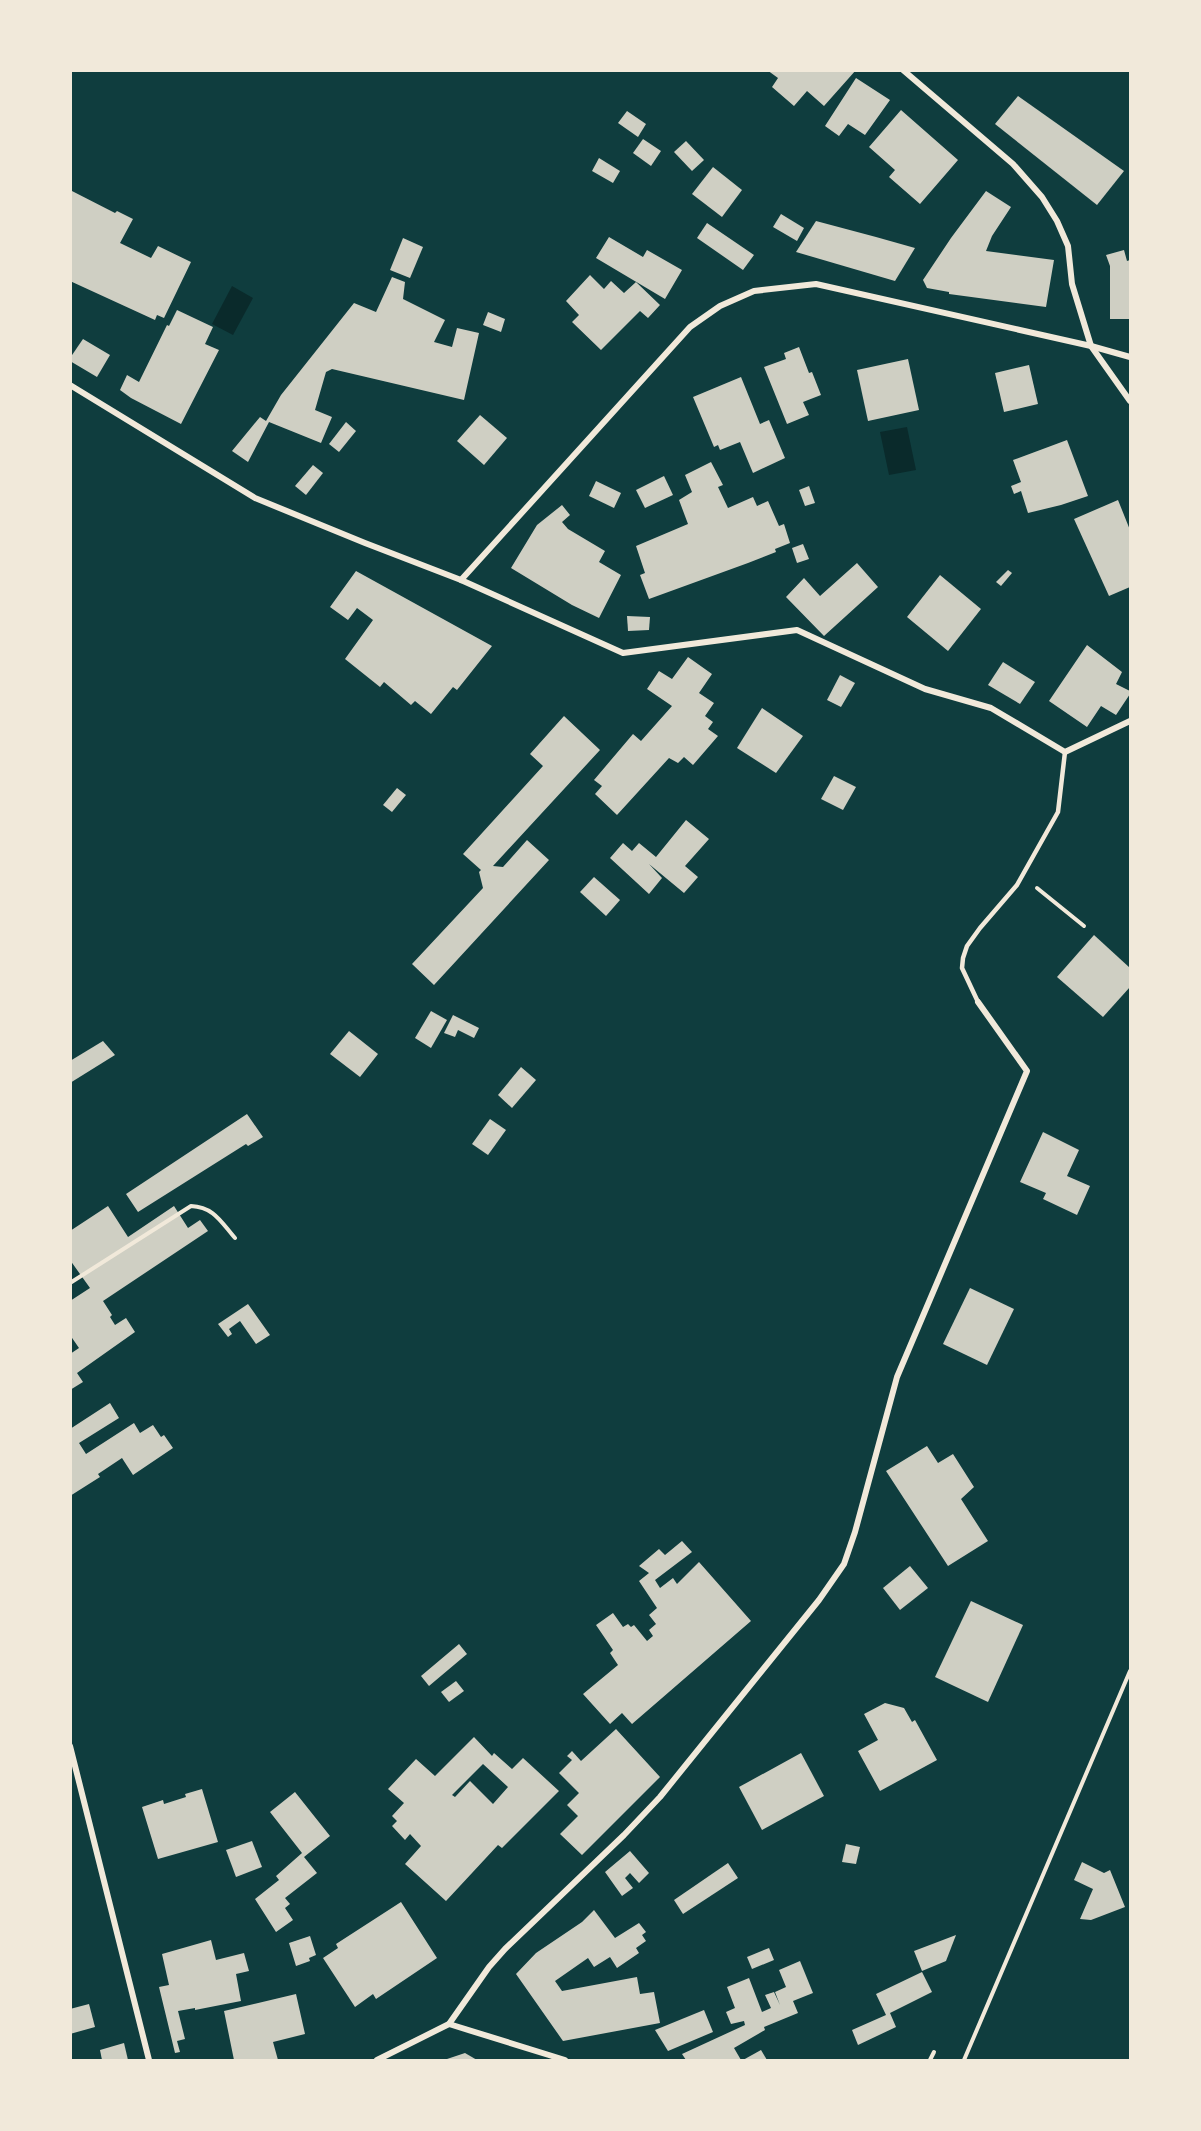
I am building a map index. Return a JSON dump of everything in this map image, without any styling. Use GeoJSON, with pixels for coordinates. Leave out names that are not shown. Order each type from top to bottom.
{"type":"FeatureCollection","features":[{"type":"Feature","properties":{"kind":"street"},"geometry":{"type":"LineString","coordinates":[[903,70],[1012,164],[1042,196],[1068,246],[1072,284],[1091,346],[1131,401]]}},
{"type":"Feature","properties":{"kind":"street"},"geometry":{"type":"LineString","coordinates":[[461,580],[690,327],[720,306],[754,291],[816,284],[1131,357]]}},
{"type":"Feature","properties":{"kind":"street"},"geometry":{"type":"LineString","coordinates":[[70,385],[255,498],[461,580],[623,653],[797,630],[925,689],[991,708],[1065,752],[1131,722]]}},
{"type":"Feature","properties":{"kind":"street"},"geometry":{"type":"LineString","coordinates":[[377,2061],[449,2024],[489,1967],[505,1949],[624,1835],[660,1797],[819,1600],[844,1564],[855,1532],[897,1377],[1027,1071],[978,1002]]}},
{"type":"Feature","properties":{"kind":"street"},"geometry":{"type":"LineString","coordinates":[[70,1746],[149,2061]]}},
{"type":"Feature","properties":{"kind":"street"},"geometry":{"type":"LineString","coordinates":[[449,2024],[565,2061]]}},
{"type":"Feature","properties":{"kind":"lane"},"geometry":{"type":"LineString","coordinates":[[978,1002],[962,968],[967,946],[1023,877],[1058,812],[1065,752]]}},
{"type":"Feature","properties":{"kind":"path"},"geometry":{"type":"LineString","coordinates":[[1023,877],[1084,926]]}},
{"type":"Feature","properties":{"kind":"path"},"geometry":{"type":"LineString","coordinates":[[70,1283],[191,1206],[210,1210],[235,1238]]}},
{"type":"Feature","properties":{"kind":"path"},"geometry":{"type":"LineString","coordinates":[[964,2061],[1131,1671]]}},
{"type":"Feature","properties":{"kind":"path"},"geometry":{"type":"LineString","coordinates":[[930,2061],[933,2052]]}},
{"type":"Feature","properties":{"kind":"water"},"geometry":{"type":"Polygon","coordinates":[[[232,286],[253,298],[233,335],[212,324],[232,286]]]}},
{"type":"Feature","properties":{"kind":"water"},"geometry":{"type":"Polygon","coordinates":[[[907,427],[916,470],[889,475],[880,432],[907,427]]]}},
{"type":"Feature","properties":{"kind":"building"},"geometry":{"type":"Polygon","coordinates":[[[767,70],[856,70],[824,106],[807,91],[794,106],[772,87],[778,78],[767,70]]]}},
{"type":"Feature","properties":{"kind":"building"},"geometry":{"type":"Polygon","coordinates":[[[856,78],[890,100],[865,135],[848,124],[839,136],[825,126],[856,78]]]}},
{"type":"Feature","properties":{"kind":"building"},"geometry":{"type":"Polygon","coordinates":[[[1018,96],[1124,171],[1097,205],[995,124],[1018,96]]]}},
{"type":"Feature","properties":{"kind":"building"},"geometry":{"type":"Polygon","coordinates":[[[901,110],[958,160],[920,204],[889,177],[895,170],[869,147],[901,110]]]}},
{"type":"Feature","properties":{"kind":"building"},"geometry":{"type":"Polygon","coordinates":[[[627,111],[646,124],[638,137],[618,123],[627,111]]]}},
{"type":"Feature","properties":{"kind":"building"},"geometry":{"type":"Polygon","coordinates":[[[643,139],[661,151],[651,166],[633,153],[643,139]]]}},
{"type":"Feature","properties":{"kind":"building"},"geometry":{"type":"Polygon","coordinates":[[[686,141],[704,160],[692,171],[674,152],[686,141]]]}},
{"type":"Feature","properties":{"kind":"building"},"geometry":{"type":"Polygon","coordinates":[[[599,158],[620,171],[613,183],[592,171],[599,158]]]}},
{"type":"Feature","properties":{"kind":"building"},"geometry":{"type":"Polygon","coordinates":[[[713,167],[742,190],[722,217],[692,194],[713,167]]]}},
{"type":"Feature","properties":{"kind":"building"},"geometry":{"type":"Polygon","coordinates":[[[70,190],[115,213],[117,211],[133,219],[120,243],[151,258],[158,246],[191,262],[164,318],[157,315],[155,320],[70,281],[70,190]]]}},
{"type":"Feature","properties":{"kind":"building"},"geometry":{"type":"Polygon","coordinates":[[[986,191],[1011,207],[992,236],[986,251],[1054,260],[1046,307],[949,294],[949,292],[927,288],[923,280],[986,191]]]}},
{"type":"Feature","properties":{"kind":"building"},"geometry":{"type":"Polygon","coordinates":[[[781,214],[804,228],[797,241],[773,227],[781,214]]]}},
{"type":"Feature","properties":{"kind":"building"},"geometry":{"type":"Polygon","coordinates":[[[816,221],[915,248],[895,281],[796,252],[816,221]]]}},
{"type":"Feature","properties":{"kind":"building"},"geometry":{"type":"Polygon","coordinates":[[[707,223],[754,255],[743,270],[697,238],[707,223]]]}},
{"type":"Feature","properties":{"kind":"building"},"geometry":{"type":"Polygon","coordinates":[[[609,237],[643,257],[647,250],[682,270],[665,299],[596,258],[609,237]]]}},
{"type":"Feature","properties":{"kind":"building"},"geometry":{"type":"Polygon","coordinates":[[[403,238],[423,247],[410,278],[390,270],[403,238]]]}},
{"type":"Feature","properties":{"kind":"building"},"geometry":{"type":"Polygon","coordinates":[[[1124,250],[1127,261],[1130,260],[1130,319],[1110,319],[1110,266],[1106,255],[1124,250]]]}},
{"type":"Feature","properties":{"kind":"building"},"geometry":{"type":"Polygon","coordinates":[[[590,275],[604,289],[611,281],[624,293],[636,282],[660,305],[648,318],[640,311],[601,350],[572,322],[579,315],[566,301],[590,275]]]}},
{"type":"Feature","properties":{"kind":"building"},"geometry":{"type":"Polygon","coordinates":[[[392,277],[405,282],[403,299],[445,320],[434,342],[452,347],[457,328],[479,333],[464,400],[332,369],[326,372],[315,410],[332,417],[321,443],[269,422],[248,462],[232,451],[260,417],[266,421],[281,395],[354,303],[376,312],[392,277]]]}},
{"type":"Feature","properties":{"kind":"building"},"geometry":{"type":"Polygon","coordinates":[[[177,310],[213,327],[205,344],[219,350],[181,424],[120,390],[127,375],[139,382],[167,325],[169,326],[177,310]]]}},
{"type":"Feature","properties":{"kind":"building"},"geometry":{"type":"Polygon","coordinates":[[[488,312],[505,319],[501,332],[483,325],[488,312]]]}},
{"type":"Feature","properties":{"kind":"building"},"geometry":{"type":"Polygon","coordinates":[[[83,339],[110,355],[97,377],[70,361],[83,339]]]}},
{"type":"Feature","properties":{"kind":"building"},"geometry":{"type":"Polygon","coordinates":[[[799,347],[821,395],[803,402],[809,415],[787,424],[764,367],[786,359],[784,353],[799,347]]]}},
{"type":"Feature","properties":{"kind":"building"},"geometry":{"type":"Polygon","coordinates":[[[908,359],[919,410],[868,421],[857,370],[908,359]]]}},
{"type":"Feature","properties":{"kind":"building"},"geometry":{"type":"Polygon","coordinates":[[[1029,365],[1038,404],[1004,412],[995,373],[1029,365]]]}},
{"type":"Feature","properties":{"kind":"building"},"geometry":{"type":"Polygon","coordinates":[[[741,377],[760,424],[769,420],[785,458],[753,473],[740,442],[720,450],[718,445],[714,447],[693,397],[741,377]]]}},
{"type":"Feature","properties":{"kind":"building"},"geometry":{"type":"Polygon","coordinates":[[[480,415],[507,438],[484,465],[457,441],[480,415]]]}},
{"type":"Feature","properties":{"kind":"building"},"geometry":{"type":"Polygon","coordinates":[[[346,422],[356,431],[339,452],[329,444],[346,422]]]}},
{"type":"Feature","properties":{"kind":"building"},"geometry":{"type":"Polygon","coordinates":[[[1067,440],[1088,496],[1028,513],[1021,491],[1014,494],[1011,486],[1021,482],[1013,460],[1067,440]]]}},
{"type":"Feature","properties":{"kind":"building"},"geometry":{"type":"Polygon","coordinates":[[[711,462],[723,485],[718,487],[728,508],[753,497],[757,506],[768,501],[779,526],[784,524],[790,543],[775,549],[776,552],[649,599],[640,575],[645,573],[636,546],[688,524],[679,500],[692,492],[685,475],[711,462]]]}},
{"type":"Feature","properties":{"kind":"building"},"geometry":{"type":"Polygon","coordinates":[[[313,465],[323,473],[306,495],[295,486],[313,465]]]}},
{"type":"Feature","properties":{"kind":"building"},"geometry":{"type":"Polygon","coordinates":[[[664,476],[673,495],[645,508],[636,490],[664,476]]]}},
{"type":"Feature","properties":{"kind":"building"},"geometry":{"type":"Polygon","coordinates":[[[596,481],[621,493],[614,508],[589,496],[596,481]]]}},
{"type":"Feature","properties":{"kind":"building"},"geometry":{"type":"Polygon","coordinates":[[[809,486],[815,503],[805,506],[799,490],[809,486]]]}},
{"type":"Feature","properties":{"kind":"building"},"geometry":{"type":"Polygon","coordinates":[[[1118,500],[1130,530],[1130,587],[1109,596],[1074,519],[1118,500]]]}},
{"type":"Feature","properties":{"kind":"building"},"geometry":{"type":"Polygon","coordinates":[[[562,505],[570,515],[562,522],[568,529],[605,551],[599,562],[621,575],[599,618],[572,605],[511,568],[537,525],[562,505]]]}},
{"type":"Feature","properties":{"kind":"building"},"geometry":{"type":"Polygon","coordinates":[[[803,544],[809,559],[797,563],[792,548],[803,544]]]}},
{"type":"Feature","properties":{"kind":"building"},"geometry":{"type":"Polygon","coordinates":[[[857,563],[878,587],[824,636],[786,597],[804,578],[820,596],[857,563]]]}},
{"type":"Feature","properties":{"kind":"building"},"geometry":{"type":"Polygon","coordinates":[[[1008,570],[1012,573],[1001,586],[996,582],[1008,570]]]}},
{"type":"Feature","properties":{"kind":"building"},"geometry":{"type":"Polygon","coordinates":[[[356,571],[492,646],[457,690],[453,687],[431,714],[415,701],[411,705],[384,682],[380,687],[345,659],[373,620],[357,608],[348,620],[330,607],[356,571]]]}},
{"type":"Feature","properties":{"kind":"building"},"geometry":{"type":"Polygon","coordinates":[[[940,575],[981,609],[948,651],[907,617],[940,575]]]}},
{"type":"Feature","properties":{"kind":"building"},"geometry":{"type":"Polygon","coordinates":[[[627,616],[650,617],[649,630],[628,631],[627,616]]]}},
{"type":"Feature","properties":{"kind":"building"},"geometry":{"type":"Polygon","coordinates":[[[1087,645],[1122,672],[1116,684],[1130,691],[1130,694],[1116,715],[1101,706],[1087,727],[1049,701],[1087,645]]]}},
{"type":"Feature","properties":{"kind":"building"},"geometry":{"type":"Polygon","coordinates":[[[688,657],[712,674],[699,693],[714,703],[705,716],[713,722],[708,729],[718,736],[693,765],[684,757],[678,763],[669,758],[617,815],[595,794],[602,786],[594,780],[633,734],[641,741],[672,706],[647,689],[659,671],[672,679],[688,657]]]}},
{"type":"Feature","properties":{"kind":"building"},"geometry":{"type":"Polygon","coordinates":[[[1003,662],[1035,682],[1020,704],[988,685],[1003,662]]]}},
{"type":"Feature","properties":{"kind":"building"},"geometry":{"type":"Polygon","coordinates":[[[840,675],[855,683],[841,707],[827,700],[840,675]]]}},
{"type":"Feature","properties":{"kind":"building"},"geometry":{"type":"Polygon","coordinates":[[[762,708],[803,736],[776,773],[737,748],[762,708]]]}},
{"type":"Feature","properties":{"kind":"building"},"geometry":{"type":"Polygon","coordinates":[[[564,716],[600,750],[493,866],[503,867],[527,840],[549,860],[434,985],[412,964],[483,888],[479,872],[481,870],[463,854],[543,766],[530,754],[564,716]]]}},
{"type":"Feature","properties":{"kind":"building"},"geometry":{"type":"Polygon","coordinates":[[[834,776],[856,787],[843,810],[821,799],[834,776]]]}},
{"type":"Feature","properties":{"kind":"building"},"geometry":{"type":"Polygon","coordinates":[[[397,788],[406,795],[392,812],[383,805],[397,788]]]}},
{"type":"Feature","properties":{"kind":"building"},"geometry":{"type":"Polygon","coordinates":[[[686,820],[709,839],[685,866],[698,877],[684,893],[649,864],[662,878],[649,894],[610,858],[623,843],[632,851],[639,843],[656,857],[686,820]]]}},
{"type":"Feature","properties":{"kind":"building"},"geometry":{"type":"Polygon","coordinates":[[[594,877],[620,900],[606,916],[580,892],[594,877]]]}},
{"type":"Feature","properties":{"kind":"building"},"geometry":{"type":"Polygon","coordinates":[[[1094,935],[1130,968],[1130,987],[1103,1017],[1057,977],[1094,935]]]}},
{"type":"Feature","properties":{"kind":"building"},"geometry":{"type":"Polygon","coordinates":[[[431,1011],[447,1020],[431,1048],[415,1038],[431,1011]]]}},
{"type":"Feature","properties":{"kind":"building"},"geometry":{"type":"Polygon","coordinates":[[[453,1015],[479,1028],[474,1038],[458,1030],[455,1037],[444,1033],[453,1015]]]}},
{"type":"Feature","properties":{"kind":"building"},"geometry":{"type":"Polygon","coordinates":[[[349,1031],[378,1054],[360,1077],[330,1054],[349,1031]]]}},
{"type":"Feature","properties":{"kind":"building"},"geometry":{"type":"Polygon","coordinates":[[[103,1041],[115,1055],[70,1083],[70,1061],[103,1041]]]}},
{"type":"Feature","properties":{"kind":"building"},"geometry":{"type":"Polygon","coordinates":[[[521,1067],[536,1080],[512,1108],[498,1095],[521,1067]]]}},
{"type":"Feature","properties":{"kind":"building"},"geometry":{"type":"Polygon","coordinates":[[[247,1114],[263,1137],[248,1146],[246,1144],[138,1212],[126,1194],[247,1114]]]}},
{"type":"Feature","properties":{"kind":"building"},"geometry":{"type":"Polygon","coordinates":[[[490,1119],[506,1130],[488,1155],[472,1144],[490,1119]]]}},
{"type":"Feature","properties":{"kind":"building"},"geometry":{"type":"Polygon","coordinates":[[[1043,1132],[1079,1150],[1067,1176],[1090,1186],[1077,1215],[1043,1199],[1046,1193],[1020,1182],[1043,1132]]]}},
{"type":"Feature","properties":{"kind":"building"},"geometry":{"type":"Polygon","coordinates":[[[108,1206],[128,1237],[174,1206],[188,1228],[200,1220],[208,1231],[103,1301],[115,1325],[126,1318],[135,1332],[77,1373],[83,1382],[70,1390],[70,1354],[79,1348],[70,1335],[70,1301],[90,1288],[70,1260],[70,1231],[108,1206]]]}},
{"type":"Feature","properties":{"kind":"building"},"geometry":{"type":"Polygon","coordinates":[[[970,1288],[1014,1309],[987,1365],[943,1344],[970,1288]]]}},
{"type":"Feature","properties":{"kind":"building"},"geometry":{"type":"Polygon","coordinates":[[[248,1304],[270,1335],[256,1344],[240,1321],[229,1329],[232,1334],[228,1337],[218,1324],[248,1304]]]}},
{"type":"Feature","properties":{"kind":"building"},"geometry":{"type":"Polygon","coordinates":[[[110,1403],[119,1418],[79,1443],[86,1454],[134,1423],[140,1433],[153,1425],[161,1437],[164,1435],[173,1448],[133,1475],[122,1458],[98,1474],[100,1477],[70,1496],[70,1429],[110,1403]]]}},
{"type":"Feature","properties":{"kind":"building"},"geometry":{"type":"Polygon","coordinates":[[[927,1446],[938,1463],[953,1454],[974,1487],[961,1499],[988,1541],[948,1566],[886,1471],[927,1446]]]}},
{"type":"Feature","properties":{"kind":"building"},"geometry":{"type":"Polygon","coordinates":[[[682,1541],[692,1552],[655,1580],[660,1588],[673,1578],[677,1584],[699,1562],[751,1621],[632,1724],[622,1713],[610,1724],[583,1694],[618,1665],[610,1653],[613,1650],[596,1625],[613,1613],[623,1627],[628,1624],[631,1627],[634,1625],[647,1641],[653,1636],[649,1630],[656,1624],[649,1615],[657,1608],[639,1581],[649,1573],[639,1566],[659,1549],[665,1555],[682,1541]]]}},
{"type":"Feature","properties":{"kind":"building"},"geometry":{"type":"Polygon","coordinates":[[[910,1566],[928,1588],[900,1610],[883,1588],[910,1566]]]}},
{"type":"Feature","properties":{"kind":"building"},"geometry":{"type":"Polygon","coordinates":[[[971,1601],[1023,1625],[988,1702],[935,1677],[971,1601]]]}},
{"type":"Feature","properties":{"kind":"building"},"geometry":{"type":"Polygon","coordinates":[[[459,1644],[467,1654],[429,1686],[421,1676],[459,1644]]]}},
{"type":"Feature","properties":{"kind":"building"},"geometry":{"type":"Polygon","coordinates":[[[456,1681],[464,1691],[449,1702],[441,1692],[456,1681]]]}},
{"type":"Feature","properties":{"kind":"building"},"geometry":{"type":"Polygon","coordinates":[[[885,1703],[904,1708],[912,1722],[915,1720],[937,1760],[880,1791],[858,1751],[878,1740],[864,1714],[885,1703]]]}},
{"type":"Feature","properties":{"kind":"building"},"geometry":{"type":"Polygon","coordinates":[[[616,1729],[660,1777],[582,1855],[560,1834],[578,1816],[567,1805],[579,1793],[559,1773],[572,1760],[567,1756],[572,1751],[581,1761],[616,1729]]]}},
{"type":"Feature","properties":{"kind":"building"},"geometry":{"type":"Polygon","coordinates":[[[474,1737],[492,1756],[494,1753],[512,1769],[523,1758],[559,1791],[502,1848],[498,1845],[446,1901],[405,1864],[421,1846],[410,1834],[405,1840],[392,1826],[397,1821],[392,1816],[404,1803],[388,1789],[416,1759],[435,1776],[474,1737]],[[483,1764],[452,1795],[455,1797],[470,1781],[493,1804],[508,1787],[483,1764]]]}},
{"type":"Feature","properties":{"kind":"building"},"geometry":{"type":"Polygon","coordinates":[[[801,1753],[824,1796],[762,1830],[739,1787],[801,1753]]]}},
{"type":"Feature","properties":{"kind":"building"},"geometry":{"type":"Polygon","coordinates":[[[202,1789],[218,1842],[158,1859],[142,1807],[163,1800],[164,1804],[202,1789]]]}},
{"type":"Feature","properties":{"kind":"building"},"geometry":{"type":"Polygon","coordinates":[[[295,1792],[330,1836],[304,1857],[317,1873],[285,1898],[290,1904],[285,1908],[293,1920],[276,1932],[255,1899],[279,1880],[276,1876],[302,1853],[270,1812],[295,1792]]]}},
{"type":"Feature","properties":{"kind":"building"},"geometry":{"type":"Polygon","coordinates":[[[252,1841],[262,1867],[236,1877],[226,1850],[252,1841]]]}},
{"type":"Feature","properties":{"kind":"building"},"geometry":{"type":"Polygon","coordinates":[[[846,1844],[860,1847],[856,1864],[842,1862],[846,1844]]]}},
{"type":"Feature","properties":{"kind":"building"},"geometry":{"type":"Polygon","coordinates":[[[630,1851],[649,1873],[639,1883],[630,1873],[625,1878],[633,1888],[622,1896],[605,1872],[630,1851]]]}},
{"type":"Feature","properties":{"kind":"building"},"geometry":{"type":"Polygon","coordinates":[[[1082,1862],[1104,1873],[1110,1870],[1125,1907],[1091,1920],[1080,1919],[1093,1889],[1074,1880],[1082,1862]]]}},
{"type":"Feature","properties":{"kind":"building"},"geometry":{"type":"Polygon","coordinates":[[[728,1863],[738,1878],[683,1914],[674,1900],[728,1863]]]}},
{"type":"Feature","properties":{"kind":"building"},"geometry":{"type":"Polygon","coordinates":[[[401,1902],[437,1958],[376,1999],[373,1994],[355,2007],[323,1958],[338,1948],[336,1944],[401,1902]]]}},
{"type":"Feature","properties":{"kind":"building"},"geometry":{"type":"Polygon","coordinates":[[[594,1910],[615,1938],[639,1923],[646,1932],[642,1935],[646,1941],[636,1948],[639,1953],[617,1968],[610,1957],[594,1967],[588,1958],[555,1981],[562,1991],[637,1977],[640,1994],[654,1992],[660,2023],[563,2041],[516,1974],[536,1953],[582,1922],[594,1910]]]}},
{"type":"Feature","properties":{"kind":"building"},"geometry":{"type":"Polygon","coordinates":[[[956,1935],[946,1961],[922,1971],[914,1951],[956,1935]]]}},
{"type":"Feature","properties":{"kind":"building"},"geometry":{"type":"Polygon","coordinates":[[[310,1936],[316,1955],[309,1958],[310,1961],[296,1966],[289,1943],[310,1936]]]}},
{"type":"Feature","properties":{"kind":"building"},"geometry":{"type":"Polygon","coordinates":[[[211,1940],[216,1960],[244,1953],[249,1971],[236,1974],[241,2001],[178,2011],[185,2039],[177,2041],[180,2052],[175,2053],[159,1987],[169,1985],[162,1954],[211,1940]]]}},
{"type":"Feature","properties":{"kind":"building"},"geometry":{"type":"Polygon","coordinates":[[[769,1948],[774,1960],[752,1969],[747,1957],[769,1948]]]}},
{"type":"Feature","properties":{"kind":"building"},"geometry":{"type":"Polygon","coordinates":[[[800,1961],[813,1993],[793,2001],[798,2013],[764,2027],[765,2030],[734,2048],[741,2060],[686,2060],[682,2054],[745,2025],[744,2021],[731,2024],[726,2012],[735,2008],[727,1987],[749,1978],[762,2012],[771,2008],[765,1995],[774,1992],[780,2005],[775,1992],[786,1987],[779,1970],[800,1961]]]}},
{"type":"Feature","properties":{"kind":"building"},"geometry":{"type":"Polygon","coordinates":[[[922,1972],[932,1992],[890,2013],[896,2027],[858,2045],[852,2030],[886,2015],[876,1994],[922,1972]]]}},
{"type":"Feature","properties":{"kind":"building"},"geometry":{"type":"Polygon","coordinates":[[[296,1994],[305,2034],[273,2042],[278,2060],[234,2060],[224,2011],[296,1994]]]}},
{"type":"Feature","properties":{"kind":"building"},"geometry":{"type":"Polygon","coordinates":[[[89,2004],[95,2027],[70,2034],[70,2009],[89,2004]]]}},
{"type":"Feature","properties":{"kind":"building"},"geometry":{"type":"Polygon","coordinates":[[[704,2010],[713,2032],[668,2051],[655,2030],[704,2010]]]}},
{"type":"Feature","properties":{"kind":"building"},"geometry":{"type":"Polygon","coordinates":[[[124,2043],[128,2060],[102,2060],[100,2050],[124,2043]]]}},
{"type":"Feature","properties":{"kind":"building"},"geometry":{"type":"Polygon","coordinates":[[[761,2050],[767,2060],[743,2060],[761,2050]]]}},
{"type":"Feature","properties":{"kind":"building"},"geometry":{"type":"Polygon","coordinates":[[[465,2053],[477,2060],[444,2060],[465,2053]]]}}]}
